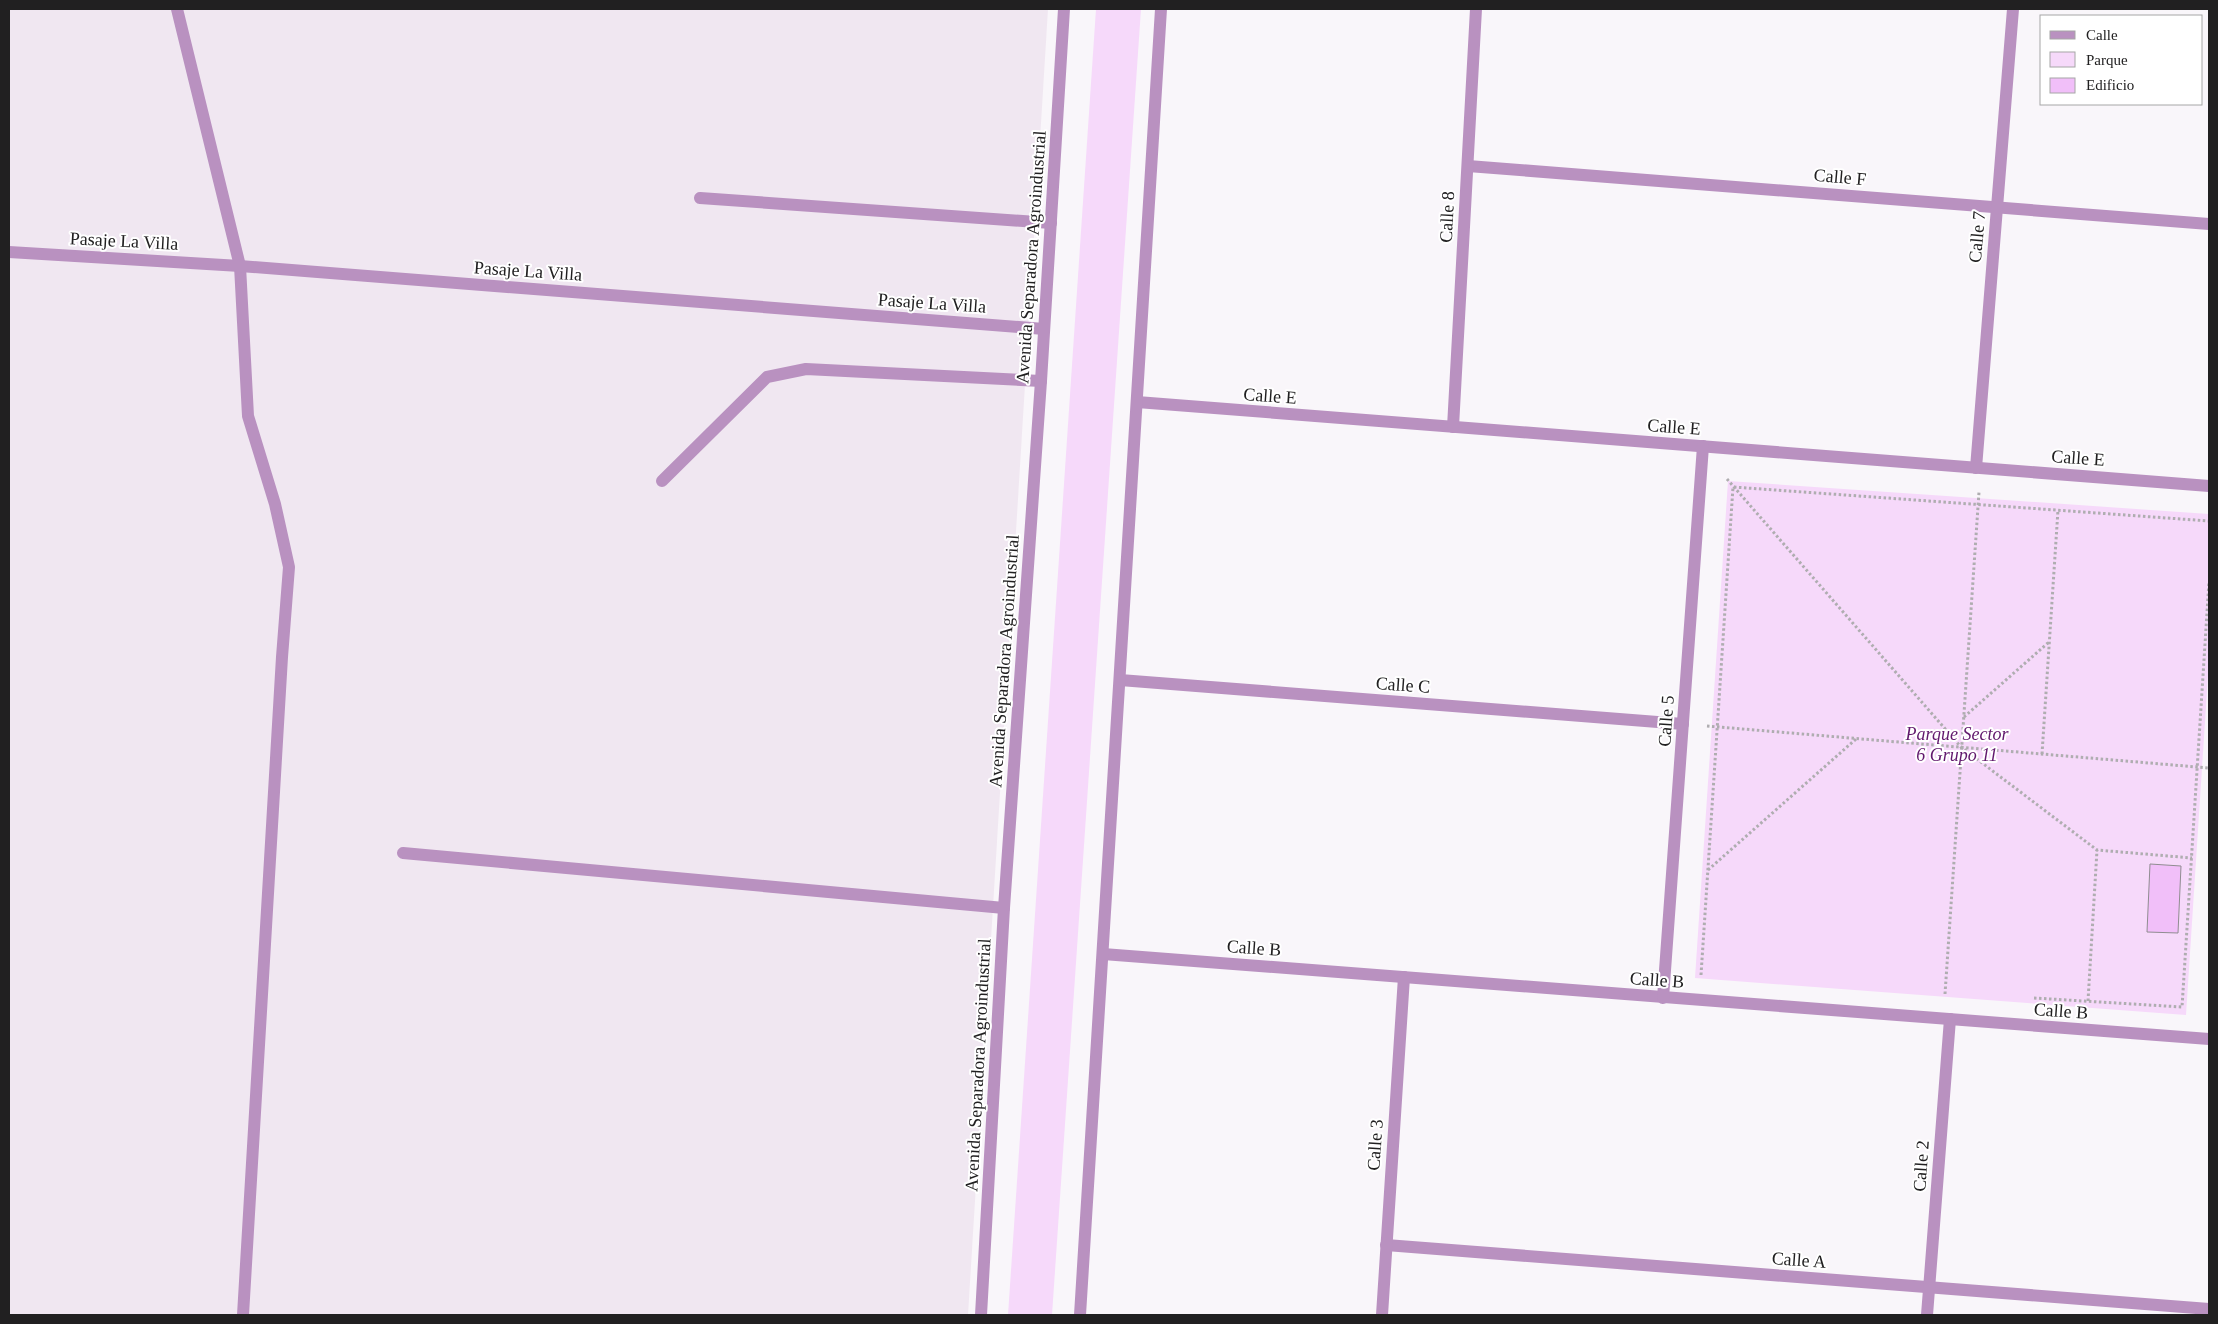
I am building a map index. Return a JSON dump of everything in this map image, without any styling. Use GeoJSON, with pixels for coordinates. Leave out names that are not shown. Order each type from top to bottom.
{"type":"FeatureCollection","features":[{"type":"Feature","properties":{"kind":"street"},"geometry":{"type":"LineString","coordinates":[[177,9],[240,266],[248,416],[275,504],[290,567],[282,657],[244,1315]]}},
{"type":"Feature","properties":{"kind":"street","name":"Avenida Separadora Agroindustrial"},"geometry":{"type":"LineString","coordinates":[[981,1315],[1004,908],[1041,381],[1064,9]]}},
{"type":"Feature","properties":{"kind":"street"},"geometry":{"type":"LineString","coordinates":[[1080,1315],[1161,9]]}},
{"type":"Feature","properties":{"kind":"street","name":"Calle 8"},"geometry":{"type":"LineString","coordinates":[[1454,428],[1476,9]]}},
{"type":"Feature","properties":{"kind":"street","name":"Calle 7"},"geometry":{"type":"LineString","coordinates":[[1978,468],[2013,9]]}},
{"type":"Feature","properties":{"kind":"street","name":"Calle F"},"geometry":{"type":"LineString","coordinates":[[1468,166],[2209,224]]}},
{"type":"Feature","properties":{"kind":"street"},"geometry":{"type":"LineString","coordinates":[[700,198],[1051,223]]}},
{"type":"Feature","properties":{"kind":"street","name":"Pasaje La Villa"},"geometry":{"type":"LineString","coordinates":[[9,252],[240,266],[1044,329]]}},
{"type":"Feature","properties":{"kind":"street"},"geometry":{"type":"LineString","coordinates":[[662,481],[767,377],[806,369],[1041,381]]}},
{"type":"Feature","properties":{"kind":"street","name":"Calle E"},"geometry":{"type":"LineString","coordinates":[[1136,402],[2209,486]]}},
{"type":"Feature","properties":{"kind":"street","name":"Calle 5"},"geometry":{"type":"LineString","coordinates":[[1663,998],[1703,446]]}},
{"type":"Feature","properties":{"kind":"street","name":"Calle C"},"geometry":{"type":"LineString","coordinates":[[1120,680],[1683,724]]}},
{"type":"Feature","properties":{"kind":"street"},"geometry":{"type":"LineString","coordinates":[[404,852],[1004,908]]}},
{"type":"Feature","properties":{"kind":"street","name":"Calle B"},"geometry":{"type":"LineString","coordinates":[[1103,954],[2209,1039]]}},
{"type":"Feature","properties":{"kind":"street","name":"Calle 3"},"geometry":{"type":"LineString","coordinates":[[1382,1315],[1404,977]]}},
{"type":"Feature","properties":{"kind":"street","name":"Calle 2"},"geometry":{"type":"LineString","coordinates":[[1927,1315],[1947,1019]]}},
{"type":"Feature","properties":{"kind":"street","name":"Calle A"},"geometry":{"type":"LineString","coordinates":[[1386,1245],[2209,1309]]}},
{"type":"Feature","properties":{"kind":"path"},"geometry":{"type":"LineString","coordinates":[[1703,446],[1733,487],[1962,747],[2097,850],[2192,858]]}},
{"type":"Feature","properties":{"kind":"path"},"geometry":{"type":"LineString","coordinates":[[1947,1019],[1945,992],[1978,504],[1978,468]]}},
{"type":"Feature","properties":{"kind":"path"},"geometry":{"type":"LineString","coordinates":[[1733,487],[2209,521]]}},
{"type":"Feature","properties":{"kind":"path"},"geometry":{"type":"LineString","coordinates":[[1710,976],[1700,975],[1733,487]]}},
{"type":"Feature","properties":{"kind":"path"},"geometry":{"type":"LineString","coordinates":[[2042,754],[2058,510]]}},
{"type":"Feature","properties":{"kind":"path"},"geometry":{"type":"LineString","coordinates":[[2031,998],[2182,1008],[2209,580]]}},
{"type":"Feature","properties":{"kind":"path"},"geometry":{"type":"LineString","coordinates":[[1964,718],[2050,642]]}},
{"type":"Feature","properties":{"kind":"path"},"geometry":{"type":"LineString","coordinates":[[1683,724],[2209,768]]}},
{"type":"Feature","properties":{"kind":"path"},"geometry":{"type":"LineString","coordinates":[[1708,870],[1857,738]]}},
{"type":"Feature","properties":{"kind":"path"},"geometry":{"type":"LineString","coordinates":[[2088,1001],[2097,850]]}},
{"type":"Feature","properties":{"kind":"path"},"geometry":{"type":"LineString","coordinates":[[1935,991],[1955,992]]}},
{"type":"Feature","properties":{"kind":"shaded area"},"geometry":{"type":"Polygon","coordinates":[[[9,9],[1048,9],[968,1315],[9,1315],[9,9]]]}},
{"type":"Feature","properties":{"kind":"green space"},"geometry":{"type":"Polygon","coordinates":[[[1096,9],[1141,9],[1052,1315],[1008,1315],[1096,9]]]}},
{"type":"Feature","properties":{"kind":"green space","name":"Parque Sector 6 Grupo 11"},"geometry":{"type":"Polygon","coordinates":[[[1728,481],[2209,514],[2209,660],[2186,1015],[1695,978],[1728,481]]]}},
{"type":"Feature","properties":{"kind":"building"},"geometry":{"type":"Polygon","coordinates":[[[2150,864],[2181,866],[2178,933],[2147,932],[2150,864]]]}}]}
